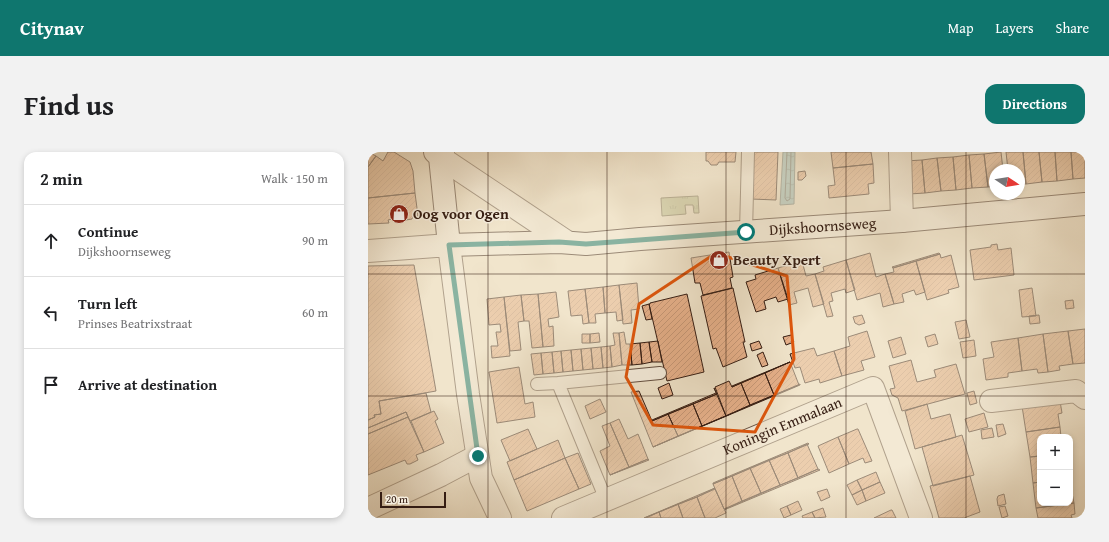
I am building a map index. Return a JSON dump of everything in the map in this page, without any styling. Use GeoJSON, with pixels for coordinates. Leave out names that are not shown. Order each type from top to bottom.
{"type":"FeatureCollection","features":[{"type":"Feature","properties":{"kind":"street"},"geometry":{"type":"LineString","coordinates":[[900,152],[902,221]]}},
{"type":"Feature","properties":{"kind":"street"},"geometry":{"type":"LineString","coordinates":[[439,154],[567,242]]}},
{"type":"Feature","properties":{"kind":"street"},"geometry":{"type":"LineString","coordinates":[[439,154],[449,245],[481,478],[500,518]]}},
{"type":"Feature","properties":{"kind":"street","name":"Dijkshoornseweg"},"geometry":{"type":"LineString","coordinates":[[368,252],[449,245],[567,242],[586,244],[902,221],[1085,204]]}},
{"type":"Feature","properties":{"kind":"street","name":"Koningin Emmalaan"},"geometry":{"type":"LineString","coordinates":[[563,518],[873,388],[921,518]]}},
{"type":"Feature","properties":{"kind":"street"},"geometry":{"type":"LineString","coordinates":[[991,402],[1076,391],[1085,398]]}},
{"type":"Feature","properties":{"kind":"street"},"geometry":{"type":"LineString","coordinates":[[368,509],[478,456]]}},
{"type":"Feature","properties":{"kind":"lane"},"geometry":{"type":"LineString","coordinates":[[746,232],[748,152]]}},
{"type":"Feature","properties":{"kind":"lane"},"geometry":{"type":"LineString","coordinates":[[537,384],[660,373]]}},
{"type":"Feature","properties":{"kind":"lane"},"geometry":{"type":"LineString","coordinates":[[558,383],[606,500]]}},
{"type":"Feature","properties":{"kind":"highlighted area"},"geometry":{"type":"Polygon","coordinates":[[[716,253],[787,276],[794,359],[755,432],[653,425],[626,377],[639,304],[716,253]]]}},
{"type":"Feature","properties":{"kind":"green space"},"geometry":{"type":"Polygon","coordinates":[[[698,196],[699,213],[694,213],[693,205],[685,205],[686,214],[662,216],[661,198],[698,196]]]}},
{"type":"Feature","properties":{"kind":"water"},"geometry":{"type":"Polygon","coordinates":[[[783,152],[795,152],[794,204],[780,205],[783,152]]]}},
{"type":"Feature","properties":{"kind":"building"},"geometry":{"type":"Polygon","coordinates":[[[368,152],[376,156],[368,167],[368,152]]]}},
{"type":"Feature","properties":{"kind":"building"},"geometry":{"type":"Polygon","coordinates":[[[388,152],[394,152],[410,162],[413,171],[415,193],[368,198],[368,167],[376,156],[383,161],[388,152]]]}},
{"type":"Feature","properties":{"kind":"building"},"geometry":{"type":"Polygon","coordinates":[[[706,152],[736,152],[735,162],[719,162],[717,165],[711,165],[708,161],[706,161],[706,152]]]}},
{"type":"Feature","properties":{"kind":"building"},"geometry":{"type":"Polygon","coordinates":[[[753,152],[778,152],[776,200],[751,199],[753,152]]]}},
{"type":"Feature","properties":{"kind":"building"},"geometry":{"type":"Polygon","coordinates":[[[831,152],[871,152],[873,164],[833,168],[831,152]]]}},
{"type":"Feature","properties":{"kind":"building"},"geometry":{"type":"Polygon","coordinates":[[[1001,152],[1002,164],[989,164],[988,187],[984,154],[1001,152]]]}},
{"type":"Feature","properties":{"kind":"building"},"geometry":{"type":"Polygon","coordinates":[[[1006,152],[1023,152],[1024,164],[1007,164],[1006,152]]]}},
{"type":"Feature","properties":{"kind":"building"},"geometry":{"type":"Polygon","coordinates":[[[1023,152],[1039,152],[1042,182],[1026,184],[1023,152]]]}},
{"type":"Feature","properties":{"kind":"building"},"geometry":{"type":"Polygon","coordinates":[[[1039,152],[1055,152],[1057,181],[1042,182],[1039,152]]]}},
{"type":"Feature","properties":{"kind":"building"},"geometry":{"type":"Polygon","coordinates":[[[1055,152],[1071,152],[1073,179],[1057,181],[1055,152]]]}},
{"type":"Feature","properties":{"kind":"building"},"geometry":{"type":"Polygon","coordinates":[[[1071,152],[1085,152],[1085,178],[1073,179],[1071,152]]]}},
{"type":"Feature","properties":{"kind":"building"},"geometry":{"type":"Polygon","coordinates":[[[984,154],[988,187],[972,188],[969,155],[984,154]]]}},
{"type":"Feature","properties":{"kind":"building"},"geometry":{"type":"Polygon","coordinates":[[[969,155],[972,188],[956,190],[953,157],[969,155]]]}},
{"type":"Feature","properties":{"kind":"building"},"geometry":{"type":"Polygon","coordinates":[[[953,157],[956,190],[941,191],[937,158],[953,157]]]}},
{"type":"Feature","properties":{"kind":"building"},"geometry":{"type":"Polygon","coordinates":[[[937,158],[941,191],[925,193],[922,160],[937,158]]]}},
{"type":"Feature","properties":{"kind":"building"},"geometry":{"type":"Polygon","coordinates":[[[922,160],[925,193],[909,194],[905,161],[922,160]]]}},
{"type":"Feature","properties":{"kind":"building"},"geometry":{"type":"Polygon","coordinates":[[[873,164],[874,183],[868,184],[869,194],[829,198],[828,186],[835,185],[833,168],[873,164]]]}},
{"type":"Feature","properties":{"kind":"building"},"geometry":{"type":"Polygon","coordinates":[[[805,171],[806,176],[802,180],[798,180],[798,172],[805,171]]]}},
{"type":"Feature","properties":{"kind":"building"},"geometry":{"type":"Polygon","coordinates":[[[415,193],[418,216],[413,216],[412,219],[394,222],[392,219],[388,220],[389,223],[368,224],[368,198],[415,193]]]}},
{"type":"Feature","properties":{"kind":"building"},"geometry":{"type":"Polygon","coordinates":[[[997,244],[998,250],[1011,248],[1014,275],[974,280],[970,250],[991,247],[991,245],[997,244]]]}},
{"type":"Feature","properties":{"kind":"building"},"geometry":{"type":"Polygon","coordinates":[[[729,252],[733,277],[730,278],[732,288],[703,295],[700,283],[695,283],[691,258],[729,252]]]}},
{"type":"Feature","properties":{"kind":"building"},"geometry":{"type":"Polygon","coordinates":[[[870,253],[876,277],[885,274],[894,304],[883,307],[880,293],[857,300],[846,260],[870,253]]]}},
{"type":"Feature","properties":{"kind":"building"},"geometry":{"type":"Polygon","coordinates":[[[939,253],[940,254],[893,268],[892,267],[939,253]]]}},
{"type":"Feature","properties":{"kind":"building"},"geometry":{"type":"Polygon","coordinates":[[[940,254],[941,258],[951,255],[959,287],[948,290],[949,293],[927,300],[916,261],[940,254]]]}},
{"type":"Feature","properties":{"kind":"building"},"geometry":{"type":"Polygon","coordinates":[[[846,260],[855,290],[846,293],[845,289],[831,293],[833,301],[829,302],[833,316],[827,317],[815,274],[824,271],[823,267],[846,260]]]}},
{"type":"Feature","properties":{"kind":"building"},"geometry":{"type":"Polygon","coordinates":[[[802,261],[806,276],[815,274],[824,304],[813,307],[808,288],[794,292],[797,303],[789,305],[778,268],[802,261]]]}},
{"type":"Feature","properties":{"kind":"building"},"geometry":{"type":"Polygon","coordinates":[[[916,261],[925,292],[916,295],[914,290],[902,294],[904,302],[894,304],[885,274],[894,272],[893,268],[916,261]]]}},
{"type":"Feature","properties":{"kind":"building"},"geometry":{"type":"Polygon","coordinates":[[[414,265],[436,391],[379,401],[381,414],[374,415],[375,417],[368,420],[368,266],[414,265]]]}},
{"type":"Feature","properties":{"kind":"building"},"geometry":{"type":"Polygon","coordinates":[[[778,268],[788,299],[778,302],[776,297],[764,301],[766,309],[756,312],[746,282],[756,279],[755,275],[778,268]]]}},
{"type":"Feature","properties":{"kind":"building"},"geometry":{"type":"Polygon","coordinates":[[[637,283],[639,309],[631,310],[632,323],[623,324],[619,285],[637,283]]]}},
{"type":"Feature","properties":{"kind":"building"},"geometry":{"type":"Polygon","coordinates":[[[619,285],[623,320],[617,321],[616,312],[605,313],[603,287],[619,285]]]}},
{"type":"Feature","properties":{"kind":"building"},"geometry":{"type":"Polygon","coordinates":[[[603,287],[605,313],[595,314],[596,323],[589,323],[585,289],[603,287]]]}},
{"type":"Feature","properties":{"kind":"building"},"geometry":{"type":"Polygon","coordinates":[[[733,288],[747,357],[723,367],[716,348],[713,349],[701,296],[733,288]]]}},
{"type":"Feature","properties":{"kind":"building"},"geometry":{"type":"Polygon","coordinates":[[[1032,288],[1036,316],[1022,317],[1019,290],[1032,288]]]}},
{"type":"Feature","properties":{"kind":"building"},"geometry":{"type":"Polygon","coordinates":[[[585,289],[589,323],[583,324],[582,315],[571,316],[568,291],[585,289]]]}},
{"type":"Feature","properties":{"kind":"building"},"geometry":{"type":"Polygon","coordinates":[[[556,292],[559,317],[548,319],[549,327],[553,326],[554,346],[543,347],[538,294],[556,292]]]}},
{"type":"Feature","properties":{"kind":"building"},"geometry":{"type":"Polygon","coordinates":[[[538,294],[543,347],[532,348],[529,321],[524,321],[521,295],[538,294]]]}},
{"type":"Feature","properties":{"kind":"building"},"geometry":{"type":"Polygon","coordinates":[[[687,294],[704,372],[667,381],[649,304],[687,294]]]}},
{"type":"Feature","properties":{"kind":"building"},"geometry":{"type":"Polygon","coordinates":[[[521,295],[524,321],[518,322],[521,350],[510,351],[504,297],[521,295]]]}},
{"type":"Feature","properties":{"kind":"building"},"geometry":{"type":"Polygon","coordinates":[[[504,297],[510,356],[492,358],[491,346],[498,346],[496,332],[501,332],[500,324],[489,325],[487,299],[504,297]]]}},
{"type":"Feature","properties":{"kind":"building"},"geometry":{"type":"Polygon","coordinates":[[[1073,300],[1074,308],[1066,309],[1065,301],[1073,300]]]}},
{"type":"Feature","properties":{"kind":"building"},"geometry":{"type":"Polygon","coordinates":[[[649,304],[652,319],[646,320],[642,306],[649,304]]]}},
{"type":"Feature","properties":{"kind":"building"},"geometry":{"type":"Polygon","coordinates":[[[862,315],[865,323],[859,325],[855,323],[853,317],[862,315]]]}},
{"type":"Feature","properties":{"kind":"building"},"geometry":{"type":"Polygon","coordinates":[[[1039,315],[1040,323],[1030,324],[1029,316],[1039,315]]]}},
{"type":"Feature","properties":{"kind":"building"},"geometry":{"type":"Polygon","coordinates":[[[966,320],[970,337],[959,339],[955,322],[966,320]]]}},
{"type":"Feature","properties":{"kind":"building"},"geometry":{"type":"Polygon","coordinates":[[[1085,329],[1085,363],[1073,364],[1068,331],[1085,329]]]}},
{"type":"Feature","properties":{"kind":"building"},"geometry":{"type":"Polygon","coordinates":[[[867,331],[875,357],[861,361],[864,370],[842,376],[834,351],[850,346],[848,337],[867,331]]]}},
{"type":"Feature","properties":{"kind":"building"},"geometry":{"type":"Polygon","coordinates":[[[1068,331],[1073,364],[1059,366],[1060,370],[1048,372],[1043,334],[1068,331]]]}},
{"type":"Feature","properties":{"kind":"building"},"geometry":{"type":"Polygon","coordinates":[[[624,332],[626,344],[630,344],[632,365],[622,365],[619,333],[624,332]]]}},
{"type":"Feature","properties":{"kind":"building"},"geometry":{"type":"Polygon","coordinates":[[[599,333],[600,342],[590,343],[590,334],[599,333]]]}},
{"type":"Feature","properties":{"kind":"building"},"geometry":{"type":"Polygon","coordinates":[[[613,333],[619,333],[622,365],[612,367],[610,346],[615,345],[613,333]]]}},
{"type":"Feature","properties":{"kind":"building"},"geometry":{"type":"Polygon","coordinates":[[[582,334],[590,334],[590,343],[582,343],[582,334]]]}},
{"type":"Feature","properties":{"kind":"building"},"geometry":{"type":"Polygon","coordinates":[[[935,334],[938,344],[928,347],[925,337],[935,334]]]}},
{"type":"Feature","properties":{"kind":"building"},"geometry":{"type":"Polygon","coordinates":[[[1043,334],[1048,372],[1038,373],[1037,369],[1022,371],[1018,338],[1043,334]]]}},
{"type":"Feature","properties":{"kind":"building"},"geometry":{"type":"Polygon","coordinates":[[[791,335],[794,342],[786,345],[783,337],[791,335]]]}},
{"type":"Feature","properties":{"kind":"building"},"geometry":{"type":"Polygon","coordinates":[[[901,337],[906,354],[893,358],[888,341],[901,337]]]}},
{"type":"Feature","properties":{"kind":"building"},"geometry":{"type":"Polygon","coordinates":[[[1018,338],[1022,371],[1008,373],[1008,377],[986,380],[983,359],[994,357],[991,342],[1018,338]]]}},
{"type":"Feature","properties":{"kind":"building"},"geometry":{"type":"Polygon","coordinates":[[[974,340],[976,356],[963,358],[960,342],[974,340]]]}},
{"type":"Feature","properties":{"kind":"building"},"geometry":{"type":"Polygon","coordinates":[[[658,341],[662,362],[652,362],[649,342],[658,341]]]}},
{"type":"Feature","properties":{"kind":"building"},"geometry":{"type":"Polygon","coordinates":[[[759,341],[762,348],[752,351],[750,344],[759,341]]]}},
{"type":"Feature","properties":{"kind":"building"},"geometry":{"type":"Polygon","coordinates":[[[649,342],[652,362],[642,364],[640,343],[649,342]]]}},
{"type":"Feature","properties":{"kind":"building"},"geometry":{"type":"Polygon","coordinates":[[[640,343],[642,364],[632,365],[630,344],[640,343]]]}},
{"type":"Feature","properties":{"kind":"building"},"geometry":{"type":"Polygon","coordinates":[[[610,346],[612,367],[603,368],[601,347],[610,346]]]}},
{"type":"Feature","properties":{"kind":"building"},"geometry":{"type":"Polygon","coordinates":[[[601,347],[603,368],[593,369],[591,348],[601,347]]]}},
{"type":"Feature","properties":{"kind":"building"},"geometry":{"type":"Polygon","coordinates":[[[591,348],[593,369],[583,370],[581,349],[591,348]]]}},
{"type":"Feature","properties":{"kind":"building"},"geometry":{"type":"Polygon","coordinates":[[[814,348],[817,356],[834,351],[842,376],[820,383],[819,379],[805,383],[800,367],[795,368],[790,354],[814,348]]]}},
{"type":"Feature","properties":{"kind":"building"},"geometry":{"type":"Polygon","coordinates":[[[581,349],[583,370],[573,371],[571,350],[581,349]]]}},
{"type":"Feature","properties":{"kind":"building"},"geometry":{"type":"Polygon","coordinates":[[[571,350],[573,371],[563,372],[561,351],[571,350]]]}},
{"type":"Feature","properties":{"kind":"building"},"geometry":{"type":"Polygon","coordinates":[[[561,351],[563,372],[554,373],[552,352],[561,351]]]}},
{"type":"Feature","properties":{"kind":"building"},"geometry":{"type":"Polygon","coordinates":[[[552,352],[554,373],[543,374],[541,353],[552,352]]]}},
{"type":"Feature","properties":{"kind":"building"},"geometry":{"type":"Polygon","coordinates":[[[763,352],[768,365],[762,367],[757,355],[763,352]]]}},
{"type":"Feature","properties":{"kind":"building"},"geometry":{"type":"Polygon","coordinates":[[[541,353],[543,374],[534,375],[531,354],[541,353]]]}},
{"type":"Feature","properties":{"kind":"building"},"geometry":{"type":"Polygon","coordinates":[[[911,360],[917,382],[936,377],[934,370],[956,364],[965,394],[902,411],[898,398],[892,395],[890,389],[895,388],[889,366],[911,360]]]}},
{"type":"Feature","properties":{"kind":"building"},"geometry":{"type":"Polygon","coordinates":[[[790,362],[799,385],[774,395],[765,373],[790,362]]]}},
{"type":"Feature","properties":{"kind":"building"},"geometry":{"type":"Polygon","coordinates":[[[790,362],[732,387],[732,386],[790,362]]]}},
{"type":"Feature","properties":{"kind":"building"},"geometry":{"type":"Polygon","coordinates":[[[519,367],[525,404],[533,402],[535,417],[497,423],[489,372],[519,367]]]}},
{"type":"Feature","properties":{"kind":"building"},"geometry":{"type":"Polygon","coordinates":[[[765,373],[774,395],[750,405],[741,383],[765,373]]]}},
{"type":"Feature","properties":{"kind":"building"},"geometry":{"type":"Polygon","coordinates":[[[729,381],[732,387],[741,383],[750,405],[726,416],[715,387],[729,381]]]}},
{"type":"Feature","properties":{"kind":"building"},"geometry":{"type":"Polygon","coordinates":[[[669,383],[673,395],[662,399],[658,388],[669,383]]]}},
{"type":"Feature","properties":{"kind":"building"},"geometry":{"type":"Polygon","coordinates":[[[800,384],[800,385],[653,447],[800,384]]]}},
{"type":"Feature","properties":{"kind":"building"},"geometry":{"type":"Polygon","coordinates":[[[639,391],[652,421],[668,414],[678,436],[653,447],[631,392],[639,391]]]}},
{"type":"Feature","properties":{"kind":"building"},"geometry":{"type":"Polygon","coordinates":[[[974,391],[977,403],[970,405],[967,393],[974,391]]]}},
{"type":"Feature","properties":{"kind":"building"},"geometry":{"type":"Polygon","coordinates":[[[426,393],[431,412],[410,421],[406,412],[368,428],[368,420],[375,417],[374,415],[381,414],[379,401],[426,393]]]}},
{"type":"Feature","properties":{"kind":"building"},"geometry":{"type":"Polygon","coordinates":[[[716,393],[717,394],[652,421],[652,420],[716,393]]]}},
{"type":"Feature","properties":{"kind":"building"},"geometry":{"type":"Polygon","coordinates":[[[717,394],[726,416],[702,426],[693,404],[717,394]]]}},
{"type":"Feature","properties":{"kind":"building"},"geometry":{"type":"Polygon","coordinates":[[[600,399],[606,412],[590,419],[585,406],[600,399]]]}},
{"type":"Feature","properties":{"kind":"building"},"geometry":{"type":"Polygon","coordinates":[[[1060,401],[1062,413],[1058,414],[1060,427],[1026,432],[1022,406],[1060,401]]]}},
{"type":"Feature","properties":{"kind":"building"},"geometry":{"type":"Polygon","coordinates":[[[693,404],[702,426],[678,436],[668,414],[693,404]]]}},
{"type":"Feature","properties":{"kind":"building"},"geometry":{"type":"Polygon","coordinates":[[[927,404],[931,419],[950,414],[956,437],[915,449],[905,411],[927,404]]]}},
{"type":"Feature","properties":{"kind":"building"},"geometry":{"type":"Polygon","coordinates":[[[434,411],[438,419],[435,421],[444,443],[424,452],[411,421],[434,411]]]}},
{"type":"Feature","properties":{"kind":"building"},"geometry":{"type":"Polygon","coordinates":[[[406,412],[408,417],[368,434],[368,428],[406,412]]]}},
{"type":"Feature","properties":{"kind":"building"},"geometry":{"type":"Polygon","coordinates":[[[984,413],[988,427],[969,432],[965,419],[984,413]]]}},
{"type":"Feature","properties":{"kind":"building"},"geometry":{"type":"Polygon","coordinates":[[[408,417],[424,452],[416,455],[418,460],[410,464],[407,464],[405,460],[368,475],[368,434],[408,417]]]}},
{"type":"Feature","properties":{"kind":"building"},"geometry":{"type":"Polygon","coordinates":[[[619,419],[628,439],[638,434],[648,459],[629,467],[610,423],[619,419]]]}},
{"type":"Feature","properties":{"kind":"building"},"geometry":{"type":"Polygon","coordinates":[[[610,423],[629,467],[610,475],[600,451],[610,446],[602,426],[610,423]]]}},
{"type":"Feature","properties":{"kind":"building"},"geometry":{"type":"Polygon","coordinates":[[[1003,424],[1006,434],[998,437],[996,425],[1003,424]]]}},
{"type":"Feature","properties":{"kind":"building"},"geometry":{"type":"Polygon","coordinates":[[[1060,427],[1061,434],[1037,434],[1037,456],[1030,457],[1026,432],[1060,427]]]}},
{"type":"Feature","properties":{"kind":"building"},"geometry":{"type":"Polygon","coordinates":[[[992,428],[994,437],[982,439],[981,430],[992,428]]]}},
{"type":"Feature","properties":{"kind":"building"},"geometry":{"type":"Polygon","coordinates":[[[528,429],[537,449],[510,461],[501,440],[528,429]]]}},
{"type":"Feature","properties":{"kind":"building"},"geometry":{"type":"Polygon","coordinates":[[[857,429],[872,461],[865,463],[863,458],[849,464],[838,437],[857,429]]]}},
{"type":"Feature","properties":{"kind":"building"},"geometry":{"type":"Polygon","coordinates":[[[962,435],[974,475],[933,486],[922,447],[962,435]]]}},
{"type":"Feature","properties":{"kind":"building"},"geometry":{"type":"Polygon","coordinates":[[[838,437],[849,464],[829,473],[818,446],[838,437]]]}},
{"type":"Feature","properties":{"kind":"building"},"geometry":{"type":"Polygon","coordinates":[[[558,440],[565,458],[514,480],[507,462],[558,440]]]}},
{"type":"Feature","properties":{"kind":"building"},"geometry":{"type":"Polygon","coordinates":[[[808,443],[809,444],[713,484],[713,483],[808,443]]]}},
{"type":"Feature","properties":{"kind":"building"},"geometry":{"type":"Polygon","coordinates":[[[807,444],[818,469],[798,478],[788,453],[807,444]]]}},
{"type":"Feature","properties":{"kind":"building"},"geometry":{"type":"Polygon","coordinates":[[[578,453],[591,484],[579,489],[565,458],[578,453]]]}},
{"type":"Feature","properties":{"kind":"building"},"geometry":{"type":"Polygon","coordinates":[[[788,453],[798,478],[780,485],[769,460],[788,453]]]}},
{"type":"Feature","properties":{"kind":"building"},"geometry":{"type":"Polygon","coordinates":[[[1037,456],[1037,482],[1033,483],[1030,457],[1037,456]]]}},
{"type":"Feature","properties":{"kind":"building"},"geometry":{"type":"Polygon","coordinates":[[[565,458],[579,489],[527,511],[514,480],[565,458]]]}},
{"type":"Feature","properties":{"kind":"building"},"geometry":{"type":"Polygon","coordinates":[[[648,459],[649,460],[610,475],[648,459]]]}},
{"type":"Feature","properties":{"kind":"building"},"geometry":{"type":"Polygon","coordinates":[[[769,460],[780,485],[761,493],[750,468],[769,460]]]}},
{"type":"Feature","properties":{"kind":"building"},"geometry":{"type":"Polygon","coordinates":[[[750,468],[761,493],[742,501],[732,476],[750,468]]]}},
{"type":"Feature","properties":{"kind":"building"},"geometry":{"type":"Polygon","coordinates":[[[818,469],[820,470],[724,510],[725,509],[818,469]]]}},
{"type":"Feature","properties":{"kind":"building"},"geometry":{"type":"Polygon","coordinates":[[[876,472],[880,482],[862,490],[857,480],[876,472]]]}},
{"type":"Feature","properties":{"kind":"building"},"geometry":{"type":"Polygon","coordinates":[[[732,476],[742,501],[724,509],[713,484],[732,476]]]}},
{"type":"Feature","properties":{"kind":"building"},"geometry":{"type":"Polygon","coordinates":[[[970,476],[980,512],[964,518],[939,518],[930,486],[970,476]]]}},
{"type":"Feature","properties":{"kind":"building"},"geometry":{"type":"Polygon","coordinates":[[[857,480],[862,490],[852,495],[847,485],[857,480]]]}},
{"type":"Feature","properties":{"kind":"building"},"geometry":{"type":"Polygon","coordinates":[[[880,482],[885,493],[866,501],[862,490],[880,482]]]}},
{"type":"Feature","properties":{"kind":"building"},"geometry":{"type":"Polygon","coordinates":[[[1037,482],[1037,506],[1051,506],[1036,508],[1033,483],[1037,482]]]}},
{"type":"Feature","properties":{"kind":"building"},"geometry":{"type":"Polygon","coordinates":[[[715,488],[697,497],[644,518],[715,488]]]}},
{"type":"Feature","properties":{"kind":"building"},"geometry":{"type":"Polygon","coordinates":[[[715,489],[726,513],[715,518],[705,518],[697,497],[715,489]]]}},
{"type":"Feature","properties":{"kind":"building"},"geometry":{"type":"Polygon","coordinates":[[[827,489],[830,497],[821,501],[817,492],[827,489]]]}},
{"type":"Feature","properties":{"kind":"building"},"geometry":{"type":"Polygon","coordinates":[[[862,490],[866,501],[857,505],[852,495],[862,490]]]}},
{"type":"Feature","properties":{"kind":"building"},"geometry":{"type":"Polygon","coordinates":[[[1004,494],[1006,504],[998,506],[998,496],[1004,494]]]}},
{"type":"Feature","properties":{"kind":"building"},"geometry":{"type":"Polygon","coordinates":[[[697,497],[705,518],[683,518],[678,504],[697,497]]]}},
{"type":"Feature","properties":{"kind":"building"},"geometry":{"type":"Polygon","coordinates":[[[798,501],[802,510],[791,515],[787,506],[798,501]]]}},
{"type":"Feature","properties":{"kind":"building"},"geometry":{"type":"Polygon","coordinates":[[[1073,503],[1075,514],[1071,515],[1072,518],[1038,518],[1036,508],[1073,506],[1073,503]]]}},
{"type":"Feature","properties":{"kind":"building"},"geometry":{"type":"Polygon","coordinates":[[[678,504],[683,518],[661,518],[659,512],[678,504]]]}},
{"type":"Feature","properties":{"kind":"building"},"geometry":{"type":"Polygon","coordinates":[[[787,506],[791,515],[784,518],[780,509],[787,506]]]}},
{"type":"Feature","properties":{"kind":"building"},"geometry":{"type":"Polygon","coordinates":[[[1005,506],[1008,516],[1002,518],[999,507],[1005,506]]]}},
{"type":"Feature","properties":{"kind":"building"},"geometry":{"type":"Polygon","coordinates":[[[823,508],[826,517],[815,518],[812,512],[823,508]]]}},
{"type":"Feature","properties":{"kind":"building"},"geometry":{"type":"Polygon","coordinates":[[[891,510],[896,518],[874,518],[891,510]]]}},
{"type":"Feature","properties":{"kind":"building"},"geometry":{"type":"Polygon","coordinates":[[[659,512],[661,518],[646,518],[659,512]]]}},
{"type":"Feature","properties":{"kind":"building"},"geometry":{"type":"Polygon","coordinates":[[[812,512],[815,518],[803,518],[802,516],[812,512]]]}},
{"type":"Feature","properties":{"kind":"place","name":"Oog voor Ogen"},"geometry":{"type":"Point","coordinates":[399,214]}},
{"type":"Feature","properties":{"kind":"place","name":"Beauty Xpert"},"geometry":{"type":"Point","coordinates":[719,260]}},
{"type":"Feature","properties":{"kind":"route"},"geometry":{"type":"LineString","coordinates":[[478,456],[468,394],[449,245],[559,242],[586,244],[746,232]]}}]}
